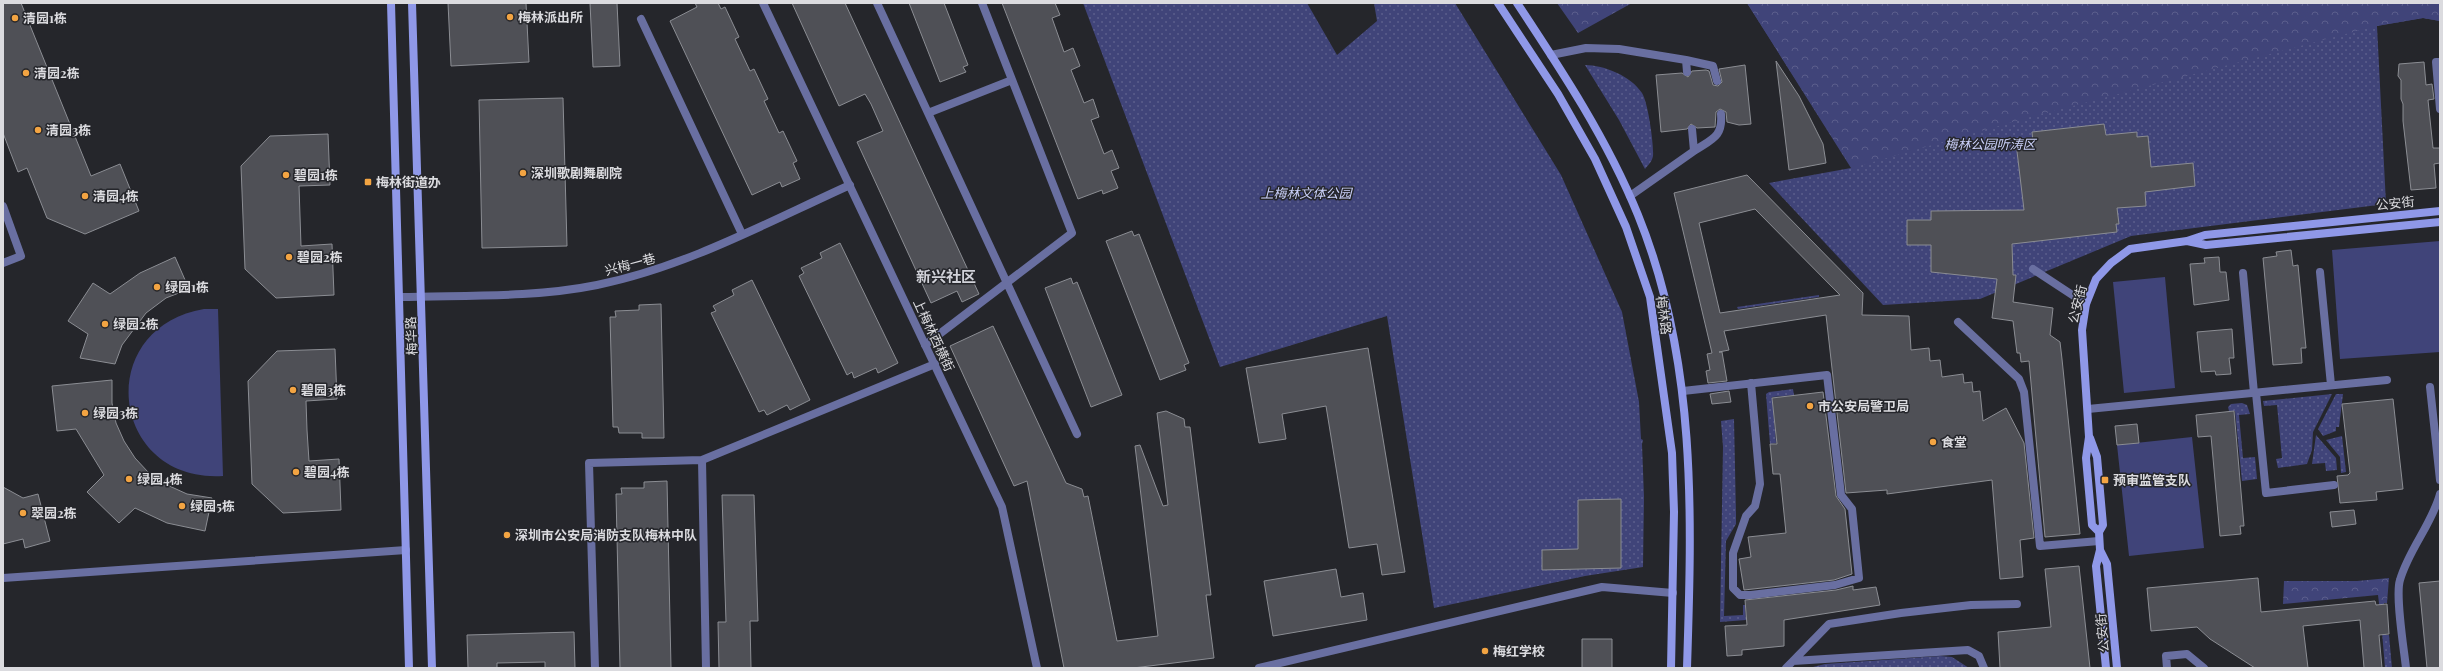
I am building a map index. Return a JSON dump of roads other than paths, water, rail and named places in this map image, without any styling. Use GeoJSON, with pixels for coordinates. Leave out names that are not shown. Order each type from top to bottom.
{"type":"FeatureCollection","features":[{"type":"Feature","properties":{"kind":"main road","name":"梅华路"},"geometry":{"type":"LineString","coordinates":[[391,3],[409,668]]}},
{"type":"Feature","properties":{"kind":"main road","name":"梅华路"},"geometry":{"type":"LineString","coordinates":[[412,3],[432,668]]}},
{"type":"Feature","properties":{"kind":"main road","name":"梅林路"},"geometry":{"type":"LineString","coordinates":[[1498,3],[1561,99],[1595,159],[1624,221],[1648,291],[1654,314],[1654,338],[1666,398],[1672,453],[1674,512],[1671,668]]}},
{"type":"Feature","properties":{"kind":"main road","name":"梅林路"},"geometry":{"type":"LineString","coordinates":[[1517,3],[1551,55],[1594,127],[1630,196],[1646,237],[1673,328],[1688,432],[1691,513],[1687,668]]}},
{"type":"Feature","properties":{"kind":"main road","name":"公安街"},"geometry":{"type":"LineString","coordinates":[[2106,668],[2096,566],[2100,550],[2099,537],[2092,525],[2086,458],[2089,437],[2082,330],[2086,304],[2096,278],[2111,263],[2130,249],[2187,241],[2205,235],[2440,211]]}},
{"type":"Feature","properties":{"kind":"main road","name":"公安街"},"geometry":{"type":"LineString","coordinates":[[2187,241],[2206,245],[2440,222]]}},
{"type":"Feature","properties":{"kind":"main road","name":"公安街"},"geometry":{"type":"LineString","coordinates":[[2100,550],[2107,564],[2117,668]]}},
{"type":"Feature","properties":{"kind":"street","name":"上梅林西横街"},"geometry":{"type":"LineString","coordinates":[[764,3],[1002,507],[1037,668]]}},
{"type":"Feature","properties":{"kind":"street"},"geometry":{"type":"LineString","coordinates":[[877,3],[1076,434]]}},
{"type":"Feature","properties":{"kind":"street"},"geometry":{"type":"LineString","coordinates":[[925,345],[1072,233],[982,3]]}},
{"type":"Feature","properties":{"kind":"street"},"geometry":{"type":"LineString","coordinates":[[641,19],[742,234]]}},
{"type":"Feature","properties":{"kind":"street"},"geometry":{"type":"LineString","coordinates":[[1551,55],[1586,48],[1619,50],[1686,60],[1712,66],[1717,81]]}},
{"type":"Feature","properties":{"kind":"street"},"geometry":{"type":"LineString","coordinates":[[1686,60],[1687,72]]}},
{"type":"Feature","properties":{"kind":"street"},"geometry":{"type":"LineString","coordinates":[[2440,62],[2436,62],[2440,109]]}},
{"type":"Feature","properties":{"kind":"street"},"geometry":{"type":"LineString","coordinates":[[928,113],[1012,80]]}},
{"type":"Feature","properties":{"kind":"street"},"geometry":{"type":"LineString","coordinates":[[1630,196],[1719,134],[1722,126],[1721,114]]}},
{"type":"Feature","properties":{"kind":"street"},"geometry":{"type":"LineString","coordinates":[[1692,129],[1694,151]]}},
{"type":"Feature","properties":{"kind":"street","name":"兴梅一巷"},"geometry":{"type":"LineString","coordinates":[[400,297],[539,292],[596,286],[671,265],[850,185]]}},
{"type":"Feature","properties":{"kind":"street"},"geometry":{"type":"LineString","coordinates":[[3,206],[21,256],[3,263]]}},
{"type":"Feature","properties":{"kind":"street"},"geometry":{"type":"LineString","coordinates":[[2033,269],[2086,304]]}},
{"type":"Feature","properties":{"kind":"street"},"geometry":{"type":"LineString","coordinates":[[2320,272],[2331,385]]}},
{"type":"Feature","properties":{"kind":"street"},"geometry":{"type":"LineString","coordinates":[[2243,273],[2266,493],[2334,485]]}},
{"type":"Feature","properties":{"kind":"street"},"geometry":{"type":"LineString","coordinates":[[1958,322],[2019,379],[2024,392],[2040,546],[2099,537]]}},
{"type":"Feature","properties":{"kind":"street"},"geometry":{"type":"LineString","coordinates":[[595,668],[588,463],[702,460],[935,364]]}},
{"type":"Feature","properties":{"kind":"street"},"geometry":{"type":"LineString","coordinates":[[1683,391],[1751,383],[1827,375],[1841,495],[1852,509],[1859,578],[1835,585],[1751,595],[1740,595],[1733,588],[1733,553],[1746,516],[1755,506],[1760,484],[1751,383]]}},
{"type":"Feature","properties":{"kind":"street"},"geometry":{"type":"LineString","coordinates":[[2088,409],[2387,380]]}},
{"type":"Feature","properties":{"kind":"street"},"geometry":{"type":"LineString","coordinates":[[2430,387],[2440,480]]}},
{"type":"Feature","properties":{"kind":"street"},"geometry":{"type":"LineString","coordinates":[[702,460],[706,668]]}},
{"type":"Feature","properties":{"kind":"street"},"geometry":{"type":"LineString","coordinates":[[2406,668],[2400,581],[2413,547],[2437,506],[2440,494]]}},
{"type":"Feature","properties":{"kind":"street"},"geometry":{"type":"LineString","coordinates":[[3,578],[406,550]]}},
{"type":"Feature","properties":{"kind":"street"},"geometry":{"type":"LineString","coordinates":[[1259,668],[1602,587],[1673,593]]}},
{"type":"Feature","properties":{"kind":"street"},"geometry":{"type":"LineString","coordinates":[[1786,668],[1829,624],[1964,606],[2017,604]]}},
{"type":"Feature","properties":{"kind":"street"},"geometry":{"type":"LineString","coordinates":[[1793,662],[1968,650],[1979,656],[1984,668]]}},
{"type":"Feature","properties":{"kind":"street"},"geometry":{"type":"LineString","coordinates":[[2167,668],[2166,656],[2187,654],[2204,668]]}},
{"type":"Feature","properties":{"kind":"place","name":"梅林派出所"},"geometry":{"type":"Point","coordinates":[510,17]}},
{"type":"Feature","properties":{"kind":"place","name":"清园1栋"},"geometry":{"type":"Point","coordinates":[15,18]}},
{"type":"Feature","properties":{"kind":"place","name":"清园2栋"},"geometry":{"type":"Point","coordinates":[26,73]}},
{"type":"Feature","properties":{"kind":"place","name":"清园3栋"},"geometry":{"type":"Point","coordinates":[38,130]}},
{"type":"Feature","properties":{"kind":"place","name":"深圳歌剧舞剧院"},"geometry":{"type":"Point","coordinates":[523,173]}},
{"type":"Feature","properties":{"kind":"place","name":"碧园1栋"},"geometry":{"type":"Point","coordinates":[286,175]}},
{"type":"Feature","properties":{"kind":"place","name":"梅林街道办"},"geometry":{"type":"Point","coordinates":[368,182]}},
{"type":"Feature","properties":{"kind":"place","name":"清园4栋"},"geometry":{"type":"Point","coordinates":[85,196]}},
{"type":"Feature","properties":{"kind":"place","name":"碧园2栋"},"geometry":{"type":"Point","coordinates":[289,257]}},
{"type":"Feature","properties":{"kind":"place","name":"绿园1栋"},"geometry":{"type":"Point","coordinates":[157,287]}},
{"type":"Feature","properties":{"kind":"place","name":"绿园2栋"},"geometry":{"type":"Point","coordinates":[105,324]}},
{"type":"Feature","properties":{"kind":"place","name":"碧园3栋"},"geometry":{"type":"Point","coordinates":[293,390]}},
{"type":"Feature","properties":{"kind":"place","name":"市公安局警卫局"},"geometry":{"type":"Point","coordinates":[1810,406]}},
{"type":"Feature","properties":{"kind":"place","name":"绿园3栋"},"geometry":{"type":"Point","coordinates":[85,413]}},
{"type":"Feature","properties":{"kind":"place","name":"食堂"},"geometry":{"type":"Point","coordinates":[1933,442]}},
{"type":"Feature","properties":{"kind":"place","name":"碧园4栋"},"geometry":{"type":"Point","coordinates":[296,472]}},
{"type":"Feature","properties":{"kind":"place","name":"绿园4栋"},"geometry":{"type":"Point","coordinates":[129,479]}},
{"type":"Feature","properties":{"kind":"place","name":"预审监管支队"},"geometry":{"type":"Point","coordinates":[2105,480]}},
{"type":"Feature","properties":{"kind":"place","name":"绿园5栋"},"geometry":{"type":"Point","coordinates":[182,506]}},
{"type":"Feature","properties":{"kind":"place","name":"翠园2栋"},"geometry":{"type":"Point","coordinates":[23,513]}},
{"type":"Feature","properties":{"kind":"place","name":"深圳市公安局消防支队梅林中队"},"geometry":{"type":"Point","coordinates":[507,535]}},
{"type":"Feature","properties":{"kind":"place","name":"梅红学校"},"geometry":{"type":"Point","coordinates":[1485,651]}},
{"type":"Feature","properties":{"kind":"district","name":"新兴社区"},"geometry":{"type":"Point","coordinates":[946,277]}},
{"type":"Feature","properties":{"kind":"park label","name":"梅林公园听涛区"},"geometry":{"type":"Point","coordinates":[1990,144]}},
{"type":"Feature","properties":{"kind":"park label","name":"上梅林文体公园"},"geometry":{"type":"Point","coordinates":[1306,193]}}]}
